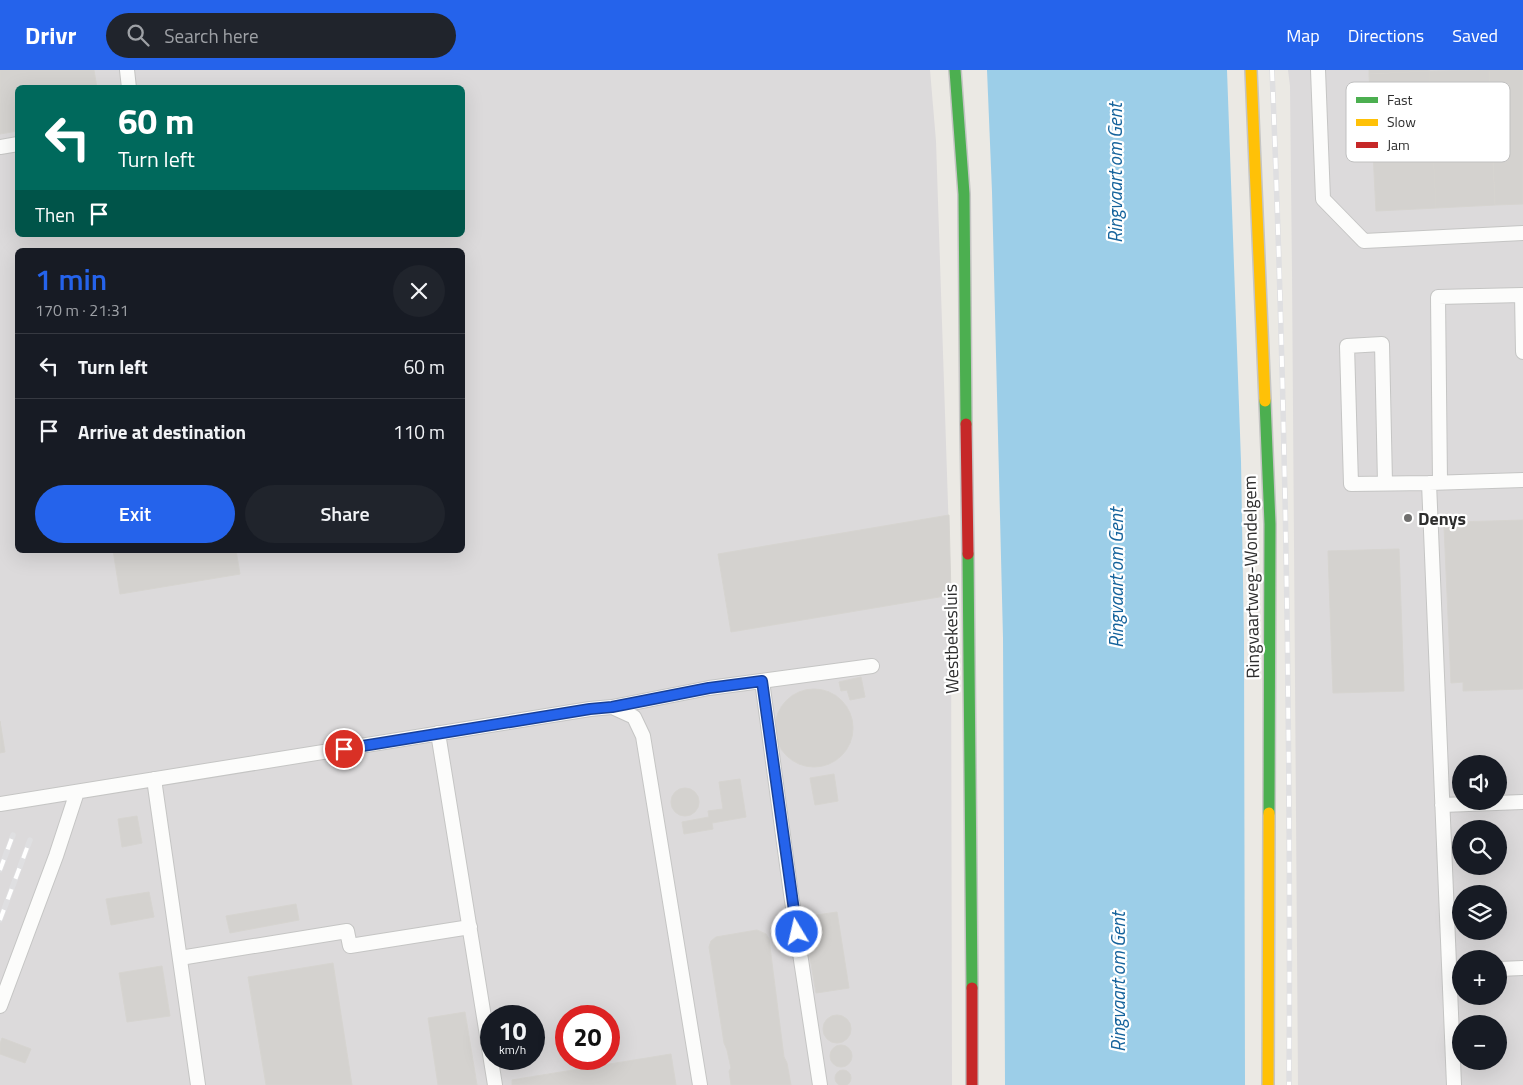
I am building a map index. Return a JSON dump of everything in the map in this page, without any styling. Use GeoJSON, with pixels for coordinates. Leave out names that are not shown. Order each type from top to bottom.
{"type":"FeatureCollection","features":[{"type":"Feature","properties":{"kind":"street","name":"Westbekesluis"},"geometry":{"type":"LineString","coordinates":[[955,70],[964,194],[972,1085]]}},
{"type":"Feature","properties":{"kind":"street","name":"Ringvaartweg-Wondelgem"},"geometry":{"type":"LineString","coordinates":[[1251,70],[1270,524],[1268,1085]]}},
{"type":"Feature","properties":{"kind":"lane"},"geometry":{"type":"LineString","coordinates":[[127,70],[129,85]]}},
{"type":"Feature","properties":{"kind":"lane"},"geometry":{"type":"LineString","coordinates":[[1318,70],[1323,199],[1364,241],[1523,232]]}},
{"type":"Feature","properties":{"kind":"lane"},"geometry":{"type":"LineString","coordinates":[[0,147],[15,144]]}},
{"type":"Feature","properties":{"kind":"lane"},"geometry":{"type":"LineString","coordinates":[[1453,950],[1442,805],[1434,483],[1438,297],[1522,295],[1523,352]]}},
{"type":"Feature","properties":{"kind":"lane"},"geometry":{"type":"LineString","coordinates":[[1386,483],[1382,344],[1347,346],[1351,484],[1523,480]]}},
{"type":"Feature","properties":{"kind":"lane"},"geometry":{"type":"LineString","coordinates":[[0,804],[612,707],[709,688],[872,666]]}},
{"type":"Feature","properties":{"kind":"lane"},"geometry":{"type":"LineString","coordinates":[[762,681],[791,894],[820,1085]]}},
{"type":"Feature","properties":{"kind":"lane"},"geometry":{"type":"LineString","coordinates":[[612,707],[634,717],[643,736],[700,1085]]}},
{"type":"Feature","properties":{"kind":"lane"},"geometry":{"type":"LineString","coordinates":[[438,734],[495,1085]]}},
{"type":"Feature","properties":{"kind":"lane"},"geometry":{"type":"LineString","coordinates":[[154,780],[198,1085]]}},
{"type":"Feature","properties":{"kind":"lane"},"geometry":{"type":"LineString","coordinates":[[0,1006],[56,856],[77,792]]}},
{"type":"Feature","properties":{"kind":"lane"},"geometry":{"type":"LineString","coordinates":[[1442,805],[1523,802]]}},
{"type":"Feature","properties":{"kind":"lane"},"geometry":{"type":"LineString","coordinates":[[180,958],[347,931],[350,946],[470,927]]}},
{"type":"Feature","properties":{"kind":"lane"},"geometry":{"type":"LineString","coordinates":[[1507,969],[1523,968]]}},
{"type":"Feature","properties":{"kind":"lane"},"geometry":{"type":"LineString","coordinates":[[1454,1085],[1455,1005]]}},
{"type":"Feature","properties":{"kind":"shaded area"},"geometry":{"type":"Polygon","coordinates":[[[0,70],[930,70],[936,141],[951,595],[952,1085],[0,1085],[0,70]]]}},
{"type":"Feature","properties":{"kind":"shaded area","name":"Denys"},"geometry":{"type":"Polygon","coordinates":[[[1288,70],[1523,70],[1523,1085],[1298,1085],[1292,273],[1290,86],[1288,70]]]}},
{"type":"Feature","properties":{"kind":"water","name":"Ringvaart om Gent"},"geometry":{"type":"Polygon","coordinates":[[[987,70],[1227,70],[1241,461],[1244,641],[1245,1085],[1005,1085],[1003,638],[992,192],[987,70]]]}},
{"type":"Feature","properties":{"kind":"building"},"geometry":{"type":"Polygon","coordinates":[[[0,70],[94,70],[96,85],[15,85],[15,132],[0,134],[0,70]]]}},
{"type":"Feature","properties":{"kind":"building"},"geometry":{"type":"Polygon","coordinates":[[[1369,70],[1429,70],[1429,71],[1369,74],[1369,70]]]}},
{"type":"Feature","properties":{"kind":"building"},"geometry":{"type":"Polygon","coordinates":[[[1489,70],[1523,70],[1523,204],[1495,205],[1493,162],[1510,162],[1510,82],[1490,82],[1489,70]]]}},
{"type":"Feature","properties":{"kind":"building"},"geometry":{"type":"Polygon","coordinates":[[[1489,70],[1490,82],[1430,82],[1429,71],[1489,70]]]}},
{"type":"Feature","properties":{"kind":"building"},"geometry":{"type":"Polygon","coordinates":[[[1429,71],[1430,82],[1369,82],[1369,74],[1429,71]]]}},
{"type":"Feature","properties":{"kind":"building"},"geometry":{"type":"Polygon","coordinates":[[[1373,162],[1434,162],[1436,208],[1376,211],[1373,162]]]}},
{"type":"Feature","properties":{"kind":"building"},"geometry":{"type":"Polygon","coordinates":[[[1434,162],[1493,162],[1495,205],[1436,208],[1434,162]]]}},
{"type":"Feature","properties":{"kind":"building"},"geometry":{"type":"Polygon","coordinates":[[[949,515],[951,595],[731,632],[718,554],[949,515]]]}},
{"type":"Feature","properties":{"kind":"building"},"geometry":{"type":"Polygon","coordinates":[[[1523,520],[1523,689],[1463,691],[1463,682],[1451,683],[1444,526],[1456,525],[1456,522],[1523,520]]]}},
{"type":"Feature","properties":{"kind":"building"},"geometry":{"type":"Polygon","coordinates":[[[1399,549],[1404,691],[1333,693],[1328,551],[1399,549]]]}},
{"type":"Feature","properties":{"kind":"building"},"geometry":{"type":"Polygon","coordinates":[[[113,553],[236,553],[240,574],[120,594],[113,553]]]}},
{"type":"Feature","properties":{"kind":"building"},"geometry":{"type":"Polygon","coordinates":[[[861,677],[865,697],[850,700],[847,690],[841,691],[839,682],[861,677]]]}},
{"type":"Feature","properties":{"kind":"building"},"geometry":{"type":"Polygon","coordinates":[[[806,689],[822,689],[836,695],[847,706],[853,720],[853,736],[847,750],[836,761],[822,767],[806,767],[792,761],[781,750],[775,736],[775,720],[781,706],[792,695],[806,689]]]}},
{"type":"Feature","properties":{"kind":"building"},"geometry":{"type":"Polygon","coordinates":[[[0,721],[5,752],[0,753],[0,721]]]}},
{"type":"Feature","properties":{"kind":"building"},"geometry":{"type":"Polygon","coordinates":[[[834,774],[838,801],[815,805],[810,778],[834,774]]]}},
{"type":"Feature","properties":{"kind":"building"},"geometry":{"type":"Polygon","coordinates":[[[740,779],[746,817],[712,823],[713,829],[684,834],[682,822],[709,817],[708,811],[723,809],[719,782],[740,779]]]}},
{"type":"Feature","properties":{"kind":"building"},"geometry":{"type":"Polygon","coordinates":[[[685,788],[695,792],[699,802],[695,812],[685,816],[675,812],[671,802],[675,792],[685,788]]]}},
{"type":"Feature","properties":{"kind":"building"},"geometry":{"type":"Polygon","coordinates":[[[137,816],[142,843],[122,847],[118,819],[137,816]]]}},
{"type":"Feature","properties":{"kind":"building"},"geometry":{"type":"Polygon","coordinates":[[[149,892],[154,917],[111,925],[106,899],[149,892]]]}},
{"type":"Feature","properties":{"kind":"building"},"geometry":{"type":"Polygon","coordinates":[[[296,904],[299,920],[230,933],[226,916],[296,904]]]}},
{"type":"Feature","properties":{"kind":"building"},"geometry":{"type":"Polygon","coordinates":[[[837,912],[849,988],[816,993],[803,917],[837,912]]]}},
{"type":"Feature","properties":{"kind":"building"},"geometry":{"type":"Polygon","coordinates":[[[757,930],[766,934],[769,939],[784,1057],[791,1085],[731,1085],[729,1071],[731,1068],[724,1043],[709,947],[711,941],[716,937],[757,930]]]}},
{"type":"Feature","properties":{"kind":"building"},"geometry":{"type":"Polygon","coordinates":[[[333,963],[352,1085],[266,1085],[248,977],[333,963]]]}},
{"type":"Feature","properties":{"kind":"building"},"geometry":{"type":"Polygon","coordinates":[[[162,966],[170,1016],[127,1022],[119,973],[162,966]]]}},
{"type":"Feature","properties":{"kind":"building"},"geometry":{"type":"Polygon","coordinates":[[[465,1012],[477,1085],[438,1085],[428,1018],[465,1012]]]}},
{"type":"Feature","properties":{"kind":"building"},"geometry":{"type":"Polygon","coordinates":[[[837,1015],[847,1019],[851,1029],[847,1039],[837,1043],[827,1039],[823,1029],[827,1019],[837,1015]]]}},
{"type":"Feature","properties":{"kind":"building"},"geometry":{"type":"Polygon","coordinates":[[[2,1038],[31,1049],[25,1063],[0,1054],[2,1038]]]}},
{"type":"Feature","properties":{"kind":"building"},"geometry":{"type":"Polygon","coordinates":[[[841,1045],[849,1048],[852,1056],[849,1064],[841,1067],[833,1064],[830,1056],[833,1048],[841,1045]]]}},
{"type":"Feature","properties":{"kind":"building"},"geometry":{"type":"Polygon","coordinates":[[[671,1054],[676,1085],[512,1085],[512,1080],[573,1070],[620,1070],[620,1062],[671,1054]]]}},
{"type":"Feature","properties":{"kind":"building"},"geometry":{"type":"Polygon","coordinates":[[[840,1070],[846,1070],[851,1075],[849,1084],[840,1086],[835,1081],[835,1075],[840,1070]]]}},
{"type":"Feature","properties":{"kind":"railway"},"geometry":{"type":"LineString","coordinates":[[1272,70],[1284,451],[1289,831],[1289,1085]]}},
{"type":"Feature","properties":{"kind":"railway"},"geometry":{"type":"LineString","coordinates":[[0,870],[13,835]]}},
{"type":"Feature","properties":{"kind":"railway"},"geometry":{"type":"LineString","coordinates":[[0,920],[30,840]]}},
{"type":"Feature","properties":{"kind":"traffic: fast"},"geometry":{"type":"LineString","coordinates":[[955,70],[964,194],[966,424]]}},
{"type":"Feature","properties":{"kind":"traffic: fast"},"geometry":{"type":"LineString","coordinates":[[1265,401],[1270,524],[1269,813]]}},
{"type":"Feature","properties":{"kind":"traffic: fast"},"geometry":{"type":"LineString","coordinates":[[968,554],[972,988]]}},
{"type":"Feature","properties":{"kind":"traffic: slow"},"geometry":{"type":"LineString","coordinates":[[1251,70],[1265,401]]}},
{"type":"Feature","properties":{"kind":"traffic: slow"},"geometry":{"type":"LineString","coordinates":[[1268,1085],[1269,813]]}},
{"type":"Feature","properties":{"kind":"traffic: jam"},"geometry":{"type":"LineString","coordinates":[[966,424],[968,554]]}},
{"type":"Feature","properties":{"kind":"traffic: jam"},"geometry":{"type":"LineString","coordinates":[[972,988],[972,1085]]}},
{"type":"Feature","properties":{"kind":"place","name":"Denys"},"geometry":{"type":"Point","coordinates":[1408,518]}},
{"type":"Feature","properties":{"kind":"route"},"geometry":{"type":"LineString","coordinates":[[344,749],[612,707],[709,688],[762,681],[797,932]]}}]}
